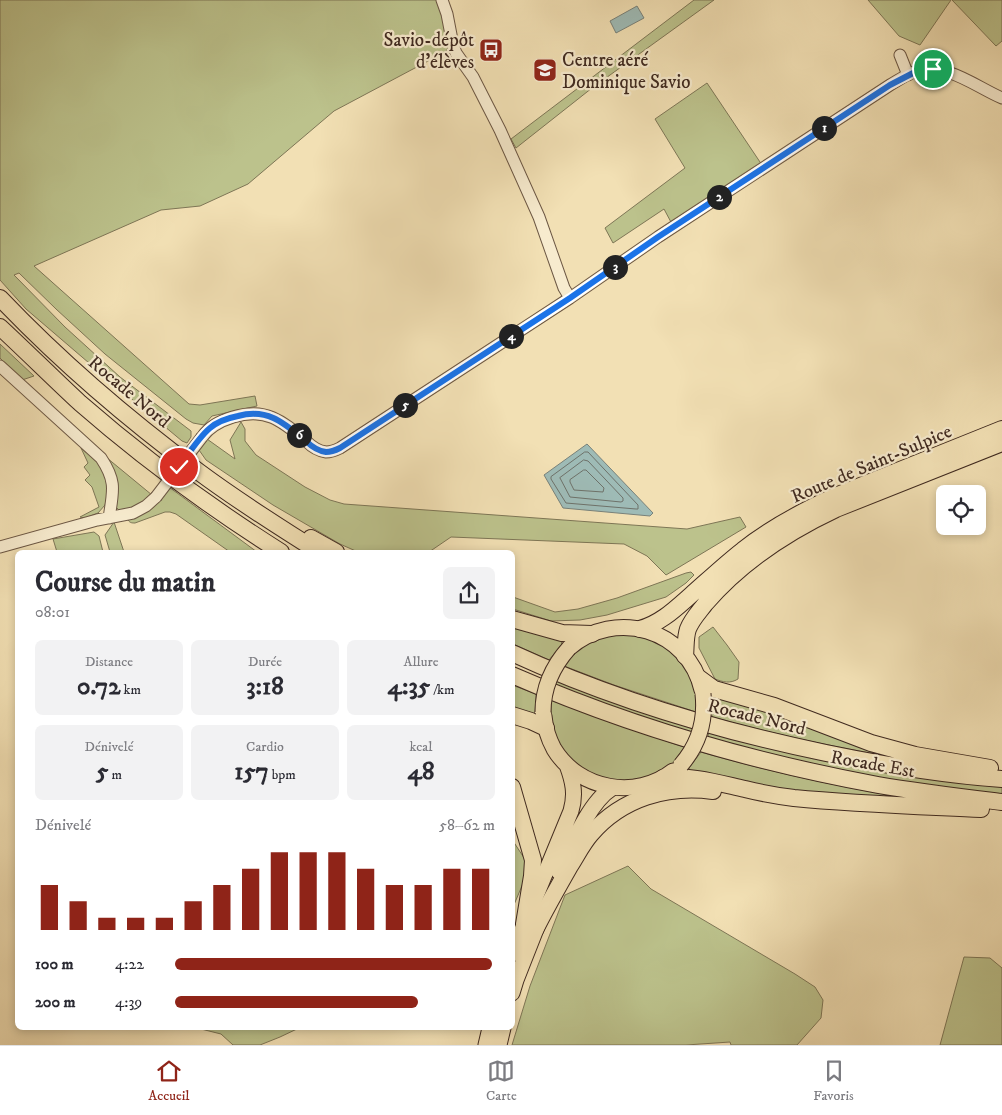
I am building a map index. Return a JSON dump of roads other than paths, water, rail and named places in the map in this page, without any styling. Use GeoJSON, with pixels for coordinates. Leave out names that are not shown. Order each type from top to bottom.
{"type":"FeatureCollection","features":[{"type":"Feature","properties":{"kind":"highway","name":"Rocade Nord"},"geometry":{"type":"LineString","coordinates":[[0,298],[92,386],[167,448],[232,495],[316,550]]}},
{"type":"Feature","properties":{"kind":"highway"},"geometry":{"type":"LineString","coordinates":[[0,327],[80,402],[155,464],[267,550]]}},
{"type":"Feature","properties":{"kind":"highway","name":"Route de Saint-Sulpice"},"geometry":{"type":"LineString","coordinates":[[640,629],[650,626],[668,615],[744,549],[765,534],[807,510],[833,497],[1002,429]]}},
{"type":"Feature","properties":{"kind":"highway","name":"Route de Saint-Sulpice"},"geometry":{"type":"LineString","coordinates":[[685,656],[688,630],[696,615],[734,574],[772,545],[812,520],[836,509],[1002,443]]}},
{"type":"Feature","properties":{"kind":"highway"},"geometry":{"type":"LineString","coordinates":[[167,448],[332,550]]}},
{"type":"Feature","properties":{"kind":"highway"},"geometry":{"type":"LineString","coordinates":[[188,489],[278,550]]}},
{"type":"Feature","properties":{"kind":"highway"},"geometry":{"type":"LineString","coordinates":[[515,620],[562,632],[592,634]]}},
{"type":"Feature","properties":{"kind":"highway","name":"Rocade Nord"},"geometry":{"type":"LineString","coordinates":[[515,654],[567,676],[654,708],[770,740],[835,755],[907,768],[1002,779]]}},
{"type":"Feature","properties":{"kind":"highway","name":"Rocade Est"},"geometry":{"type":"LineString","coordinates":[[515,676],[636,722],[697,742],[763,760],[879,785],[1002,802]]}},
{"type":"Feature","properties":{"kind":"highway"},"geometry":{"type":"LineString","coordinates":[[701,686],[774,706],[887,748],[942,761],[1002,770]]}},
{"type":"Feature","properties":{"kind":"highway"},"geometry":{"type":"LineString","coordinates":[[515,716],[546,728]]}},
{"type":"Feature","properties":{"kind":"highway"},"geometry":{"type":"LineString","coordinates":[[663,778],[700,778],[748,790],[794,798],[1002,810]]}},
{"type":"Feature","properties":{"kind":"highway"},"geometry":{"type":"LineString","coordinates":[[529,927],[584,842],[609,816],[631,802],[654,794],[680,790],[707,790],[773,799],[794,798]]}},
{"type":"Feature","properties":{"kind":"highway"},"geometry":{"type":"LineString","coordinates":[[515,797],[533,860],[529,927]]}},
{"type":"Feature","properties":{"kind":"main road"},"geometry":{"type":"LineString","coordinates":[[628,627],[640,629],[670,642],[693,666],[701,686],[704,713],[701,732],[693,750],[681,765],[663,778],[640,787],[612,788],[588,780],[576,773],[555,749],[546,728],[543,712],[544,694],[549,677],[557,662],[577,642],[603,630],[628,627]]}},
{"type":"Feature","properties":{"kind":"main road"},"geometry":{"type":"LineString","coordinates":[[515,983],[529,927],[572,811],[574,787],[567,764]]}},
{"type":"Feature","properties":{"kind":"main road"},"geometry":{"type":"LineString","coordinates":[[515,949],[556,879],[581,828],[598,800],[612,788]]}},
{"type":"Feature","properties":{"kind":"main road"},"geometry":{"type":"LineString","coordinates":[[486,1045],[490,1030]]}},
{"type":"Feature","properties":{"kind":"main road"},"geometry":{"type":"LineString","coordinates":[[499,1045],[503,1030]]}},
{"type":"Feature","properties":{"kind":"street"},"geometry":{"type":"LineString","coordinates":[[442,0],[456,53],[473,77],[500,130],[539,217],[564,288],[570,298]]}},
{"type":"Feature","properties":{"kind":"street"},"geometry":{"type":"LineString","coordinates":[[900,55],[908,75]]}},
{"type":"Feature","properties":{"kind":"street"},"geometry":{"type":"LineString","coordinates":[[0,548],[132,513],[146,506],[156,497],[210,428],[222,421],[240,415],[258,413],[267,415],[283,423],[309,444],[325,452],[340,448],[570,298],[666,232],[908,75],[917,71],[940,70],[974,83],[1002,98]]}},
{"type":"Feature","properties":{"kind":"street"},"geometry":{"type":"LineString","coordinates":[[0,366],[101,458],[111,474],[112,481],[112,495],[108,518]]}},
{"type":"Feature","properties":{"kind":"water"},"geometry":{"type":"Polygon","coordinates":[[[637,6],[644,18],[616,33],[610,21],[637,6]]]}},
{"type":"Feature","properties":{"kind":"water"},"geometry":{"type":"Polygon","coordinates":[[[587,444],[653,513],[650,516],[563,508],[544,475],[587,444]]]}},
{"type":"Feature","properties":{"kind":"place","name":"Savio-dépôt d'élèves"},"geometry":{"type":"Point","coordinates":[491,50]}},
{"type":"Feature","properties":{"kind":"place","name":"Centre aéré Dominique Savio"},"geometry":{"type":"Point","coordinates":[545,70]}}]}
